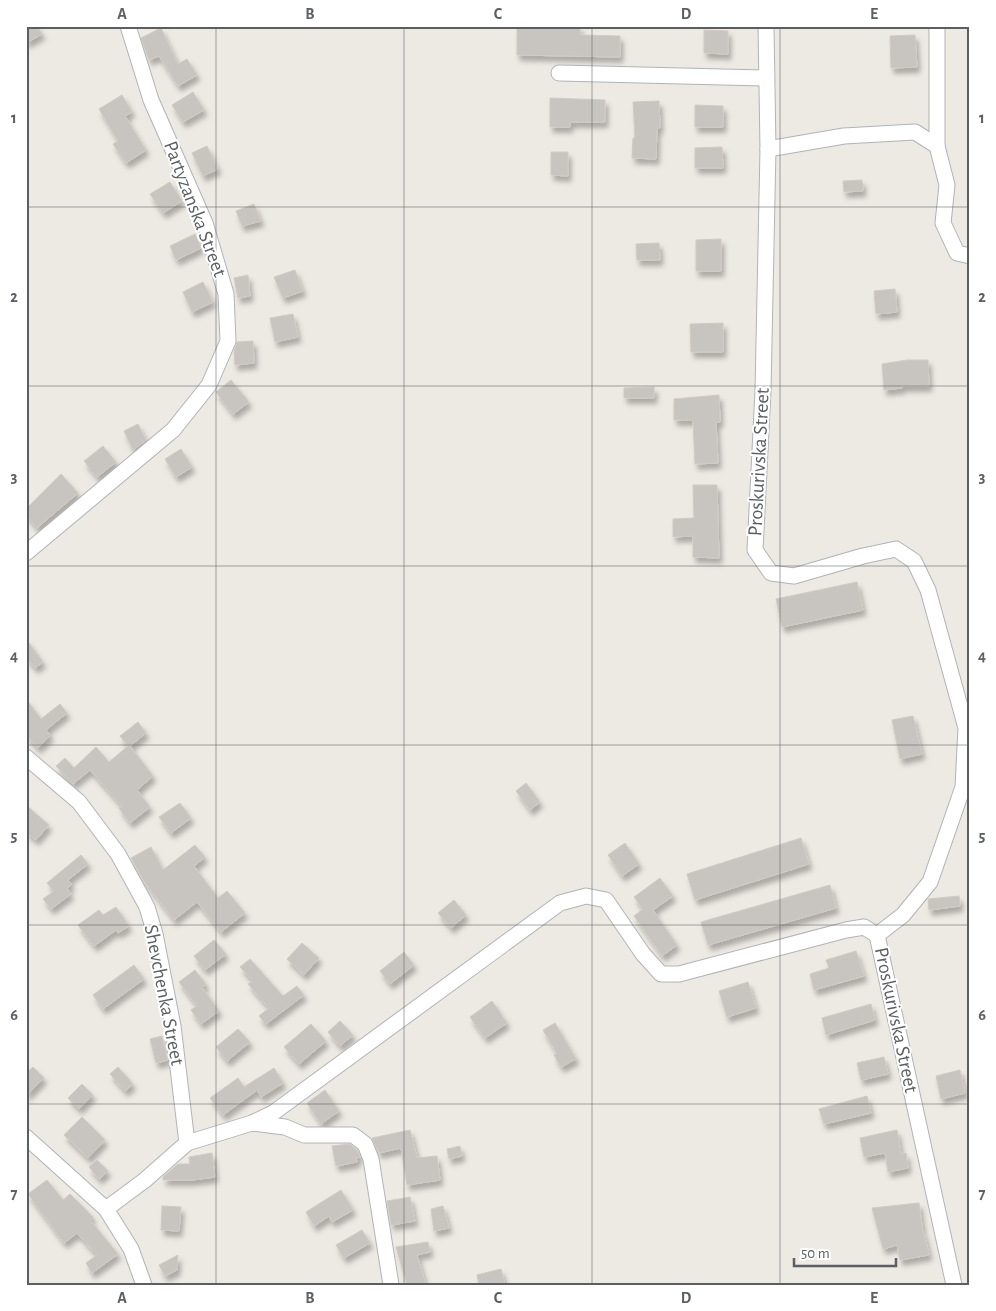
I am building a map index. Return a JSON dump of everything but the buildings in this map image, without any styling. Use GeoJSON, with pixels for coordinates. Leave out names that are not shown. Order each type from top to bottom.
{"type":"FeatureCollection","features":[{"type":"Feature","properties":{"kind":"street","name":"Partyzanska Street"},"geometry":{"type":"LineString","coordinates":[[26,553],[173,430],[209,385],[228,341],[226,294],[205,223],[151,100],[128,26]]}},
{"type":"Feature","properties":{"kind":"street","name":"Proskurivska Street"},"geometry":{"type":"LineString","coordinates":[[766,26],[768,149],[763,391],[755,550],[770,573],[794,576],[863,556],[896,549],[914,560],[928,590],[966,728],[963,787],[930,882],[902,915],[877,935],[954,1285]]}},
{"type":"Feature","properties":{"kind":"street"},"geometry":{"type":"LineString","coordinates":[[937,26],[937,146],[947,185],[943,223],[957,253],[970,256]]}},
{"type":"Feature","properties":{"kind":"street"},"geometry":{"type":"LineString","coordinates":[[559,73],[766,78]]}},
{"type":"Feature","properties":{"kind":"street"},"geometry":{"type":"LineString","coordinates":[[768,149],[844,136],[915,132],[937,146]]}},
{"type":"Feature","properties":{"kind":"street","name":"Shevchenka Street"},"geometry":{"type":"LineString","coordinates":[[26,757],[79,802],[118,854],[147,907],[155,934],[173,1026],[187,1143]]}},
{"type":"Feature","properties":{"kind":"street"},"geometry":{"type":"LineString","coordinates":[[106,1209],[146,1180],[187,1143],[252,1123],[273,1113],[560,902],[586,896],[606,900],[643,954],[661,974],[679,974],[846,930],[864,927],[877,935]]}},
{"type":"Feature","properties":{"kind":"street"},"geometry":{"type":"LineString","coordinates":[[252,1123],[285,1126],[304,1134],[353,1136],[365,1144],[371,1159],[391,1285]]}},
{"type":"Feature","properties":{"kind":"street"},"geometry":{"type":"LineString","coordinates":[[26,1137],[106,1209],[131,1249],[144,1285]]}}]}
